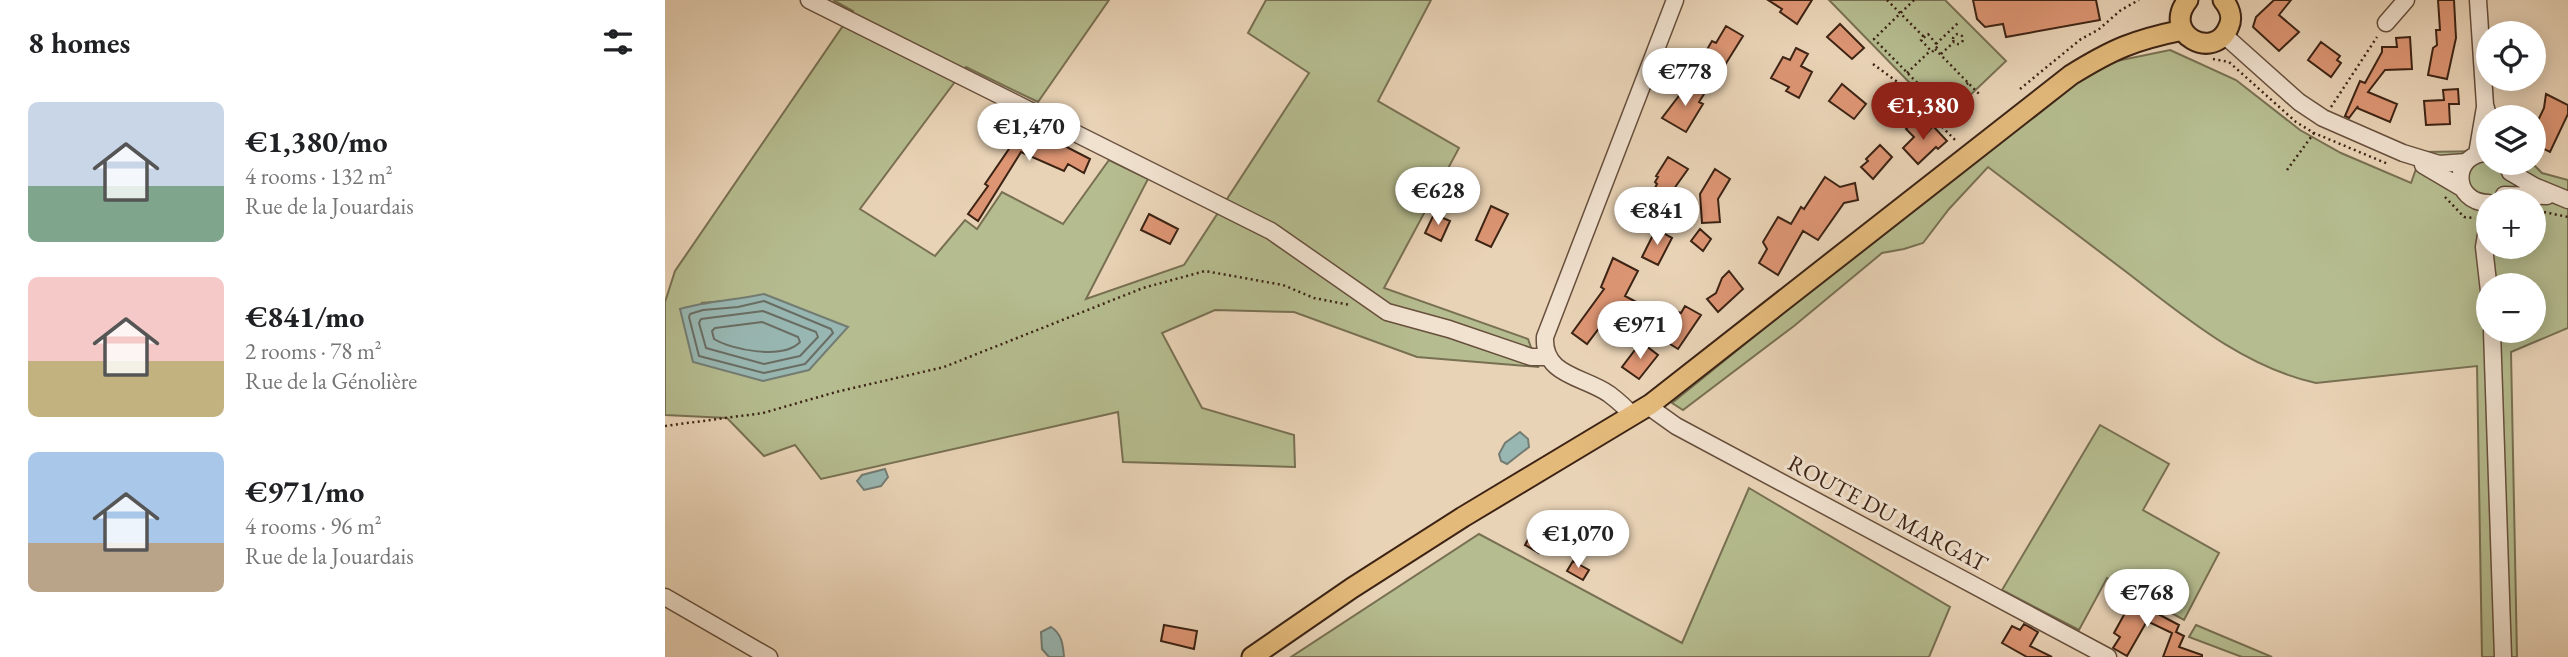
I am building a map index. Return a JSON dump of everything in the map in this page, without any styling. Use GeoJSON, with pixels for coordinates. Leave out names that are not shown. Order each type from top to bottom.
{"type":"FeatureCollection","features":[{"type":"Feature","properties":{"kind":"main road"},"geometry":{"type":"LineString","coordinates":[[2188,0],[2180,16],[2183,30],[2192,40],[2205,44],[2219,40],[2231,21],[2223,0]]}},
{"type":"Feature","properties":{"kind":"main road"},"geometry":{"type":"LineString","coordinates":[[1252,657],[1352,588],[1463,517],[1651,404],[2071,75],[2108,52],[2131,42],[2183,30]]}},
{"type":"Feature","properties":{"kind":"street"},"geometry":{"type":"LineString","coordinates":[[809,0],[1271,231],[1387,312],[1449,329],[1531,357],[1547,358]]}},
{"type":"Feature","properties":{"kind":"street"},"geometry":{"type":"LineString","coordinates":[[1633,416],[1608,393],[1558,369],[1547,358],[1544,350],[1545,337],[1675,0]]}},
{"type":"Feature","properties":{"kind":"street"},"geometry":{"type":"LineString","coordinates":[[2386,23],[2406,0]]}},
{"type":"Feature","properties":{"kind":"street"},"geometry":{"type":"LineString","coordinates":[[2478,0],[2487,105]]}},
{"type":"Feature","properties":{"kind":"street"},"geometry":{"type":"LineString","coordinates":[[2224,35],[2299,102],[2323,118],[2403,153],[2439,164],[2476,156]]}},
{"type":"Feature","properties":{"kind":"street"},"geometry":{"type":"LineString","coordinates":[[2403,153],[2476,200]]}},
{"type":"Feature","properties":{"kind":"street"},"geometry":{"type":"LineString","coordinates":[[2476,157],[2460,174],[2476,223]]}},
{"type":"Feature","properties":{"kind":"street"},"geometry":{"type":"LineString","coordinates":[[2519,175],[2534,186],[2565,199]]}},
{"type":"Feature","properties":{"kind":"street"},"geometry":{"type":"LineString","coordinates":[[2546,199],[2565,199]]}},
{"type":"Feature","properties":{"kind":"street"},"geometry":{"type":"LineString","coordinates":[[2492,343],[2503,657]]}},
{"type":"Feature","properties":{"kind":"street","name":"ROUTE DU MARGAT"},"geometry":{"type":"LineString","coordinates":[[1651,404],[1655,411],[1676,426],[2108,657]]}},
{"type":"Feature","properties":{"kind":"street"},"geometry":{"type":"LineString","coordinates":[[665,597],[769,657]]}},
{"type":"Feature","properties":{"kind":"path"},"geometry":{"type":"LineString","coordinates":[[1887,0],[1924,37]]}},
{"type":"Feature","properties":{"kind":"path"},"geometry":{"type":"LineString","coordinates":[[1914,0],[1874,39],[1941,108],[1968,82]]}},
{"type":"Feature","properties":{"kind":"path"},"geometry":{"type":"LineString","coordinates":[[2020,89],[2081,39],[2139,0]]}},
{"type":"Feature","properties":{"kind":"path"},"geometry":{"type":"LineString","coordinates":[[1936,44],[1958,23]]}},
{"type":"Feature","properties":{"kind":"path"},"geometry":{"type":"LineString","coordinates":[[2287,170],[2386,23]]}},
{"type":"Feature","properties":{"kind":"path"},"geometry":{"type":"LineString","coordinates":[[1907,73],[1938,46],[1928,34],[1921,40],[1930,51]]}},
{"type":"Feature","properties":{"kind":"path"},"geometry":{"type":"LineString","coordinates":[[1941,55],[1954,42]]}},
{"type":"Feature","properties":{"kind":"path"},"geometry":{"type":"LineString","coordinates":[[1935,49],[1980,95]]}},
{"type":"Feature","properties":{"kind":"path"},"geometry":{"type":"LineString","coordinates":[[1873,64],[1900,84],[1969,155]]}},
{"type":"Feature","properties":{"kind":"path"},"geometry":{"type":"LineString","coordinates":[[2546,213],[2568,217]]}},
{"type":"Feature","properties":{"kind":"path"},"geometry":{"type":"LineString","coordinates":[[665,426],[763,413],[836,392],[944,367],[1143,288],[1205,271],[1283,285],[1314,298],[1351,305]]}},
{"type":"Feature","properties":{"kind":"green space"},"geometry":{"type":"Polygon","coordinates":[[[833,0],[1109,0],[1038,102],[966,67],[860,209],[935,256],[965,220],[977,229],[1002,192],[1063,224],[1109,160],[1148,179],[1086,299],[1184,265],[1309,73],[1248,33],[1266,0],[1431,0],[1378,101],[1459,148],[1384,288],[1528,339],[1538,367],[1417,357],[1294,312],[1215,310],[1162,333],[1202,408],[1294,435],[1295,467],[1123,462],[1118,412],[821,479],[795,445],[764,456],[727,418],[665,415],[665,302],[675,271],[853,11],[833,0]],[[738,300],[701,303],[847,327],[808,313],[738,300]]]}},
{"type":"Feature","properties":{"kind":"green space"},"geometry":{"type":"Polygon","coordinates":[[[1829,0],[1945,0],[2006,61],[1945,119],[1829,0]]]}},
{"type":"Feature","properties":{"kind":"green space"},"geometry":{"type":"Polygon","coordinates":[[[2170,50],[2236,80],[2300,130],[2341,153],[2411,183],[2422,152],[2476,151],[2476,175],[2546,174],[2568,180],[2568,328],[2546,337],[2546,273],[2476,273],[2476,343],[2532,343],[2511,352],[2517,657],[2482,657],[2477,366],[2316,383],[2290,376],[2240,353],[2194,324],[1988,167],[1949,209],[1923,243],[1882,253],[1794,326],[1683,410],[1672,403],[2056,96],[2107,63],[2170,50]]]}},
{"type":"Feature","properties":{"kind":"green space"},"geometry":{"type":"Polygon","coordinates":[[[2100,425],[2169,464],[2143,510],[2219,553],[2184,620],[2107,578],[2079,630],[2002,590],[2100,425]]]}},
{"type":"Feature","properties":{"kind":"green space"},"geometry":{"type":"Polygon","coordinates":[[[1749,488],[1950,607],[1929,657],[1291,657],[1479,534],[1682,643],[1749,488]]]}},
{"type":"Feature","properties":{"kind":"green space"},"geometry":{"type":"Polygon","coordinates":[[[2196,625],[2272,657],[2242,657],[2189,637],[2196,625]]]}},
{"type":"Feature","properties":{"kind":"water"},"geometry":{"type":"Polygon","coordinates":[[[764,294],[848,327],[809,370],[763,381],[693,362],[680,309],[764,294]]]}},
{"type":"Feature","properties":{"kind":"water"},"geometry":{"type":"Polygon","coordinates":[[[1520,432],[1528,439],[1529,447],[1507,464],[1501,461],[1499,454],[1505,443],[1520,432]]]}},
{"type":"Feature","properties":{"kind":"water"},"geometry":{"type":"Polygon","coordinates":[[[885,469],[888,477],[881,486],[864,490],[857,481],[862,475],[885,469]]]}},
{"type":"Feature","properties":{"kind":"water"},"geometry":{"type":"Polygon","coordinates":[[[1051,627],[1060,636],[1064,657],[1049,657],[1042,649],[1041,632],[1051,627]]]}},
{"type":"Feature","properties":{"kind":"building"},"geometry":{"type":"Polygon","coordinates":[[[1768,0],[1812,0],[1797,24],[1768,0]]]}},
{"type":"Feature","properties":{"kind":"building"},"geometry":{"type":"Polygon","coordinates":[[[1973,0],[2096,0],[2100,20],[2006,37],[2003,24],[1985,27],[1977,19],[1973,0]]]}},
{"type":"Feature","properties":{"kind":"building"},"geometry":{"type":"Polygon","coordinates":[[[2274,0],[2291,0],[2279,15],[2299,32],[2279,51],[2253,27],[2256,17],[2274,0]]]}},
{"type":"Feature","properties":{"kind":"building"},"geometry":{"type":"Polygon","coordinates":[[[2438,0],[2454,0],[2456,38],[2447,79],[2428,75],[2433,48],[2437,45],[2436,30],[2440,30],[2438,0]]]}},
{"type":"Feature","properties":{"kind":"building"},"geometry":{"type":"Polygon","coordinates":[[[1840,24],[1864,48],[1852,59],[1827,37],[1840,24]]]}},
{"type":"Feature","properties":{"kind":"building"},"geometry":{"type":"Polygon","coordinates":[[[1726,26],[1743,36],[1725,65],[1705,53],[1712,41],[1716,43],[1726,26]]]}},
{"type":"Feature","properties":{"kind":"building"},"geometry":{"type":"Polygon","coordinates":[[[2410,37],[2412,69],[2385,70],[2368,92],[2397,104],[2390,122],[2357,108],[2358,106],[2349,118],[2345,116],[2360,81],[2365,83],[2382,52],[2382,47],[2397,47],[2396,38],[2410,37]]]}},
{"type":"Feature","properties":{"kind":"building"},"geometry":{"type":"Polygon","coordinates":[[[2321,42],[2340,56],[2337,60],[2341,63],[2331,77],[2308,60],[2321,42]]]}},
{"type":"Feature","properties":{"kind":"building"},"geometry":{"type":"Polygon","coordinates":[[[1796,48],[1808,54],[1801,66],[1812,72],[1799,98],[1786,91],[1789,87],[1771,78],[1783,57],[1790,60],[1796,48]]]}},
{"type":"Feature","properties":{"kind":"building"},"geometry":{"type":"Polygon","coordinates":[[[1688,84],[1704,94],[1699,102],[1703,104],[1686,132],[1662,118],[1688,84]]]}},
{"type":"Feature","properties":{"kind":"building"},"geometry":{"type":"Polygon","coordinates":[[[1842,84],[1866,104],[1854,119],[1829,101],[1842,84]]]}},
{"type":"Feature","properties":{"kind":"building"},"geometry":{"type":"Polygon","coordinates":[[[1895,87],[1903,95],[1894,105],[1887,98],[1895,87]]]}},
{"type":"Feature","properties":{"kind":"building"},"geometry":{"type":"Polygon","coordinates":[[[2458,89],[2459,104],[2449,104],[2450,124],[2426,125],[2424,101],[2444,100],[2443,90],[2458,89]]]}},
{"type":"Feature","properties":{"kind":"building"},"geometry":{"type":"Polygon","coordinates":[[[2546,94],[2568,105],[2568,114],[2550,152],[2546,150],[2546,94]]]}},
{"type":"Feature","properties":{"kind":"building"},"geometry":{"type":"Polygon","coordinates":[[[1915,120],[1927,133],[1933,126],[1947,141],[1938,149],[1936,147],[1918,164],[1903,148],[1914,137],[1906,129],[1915,120]]]}},
{"type":"Feature","properties":{"kind":"building"},"geometry":{"type":"Polygon","coordinates":[[[1024,127],[1045,141],[1049,132],[1060,137],[1057,142],[1090,159],[1084,173],[1068,164],[1064,171],[1021,152],[978,221],[968,214],[1024,127]]]}},
{"type":"Feature","properties":{"kind":"building"},"geometry":{"type":"Polygon","coordinates":[[[1880,145],[1892,157],[1873,179],[1861,167],[1880,145]]]}},
{"type":"Feature","properties":{"kind":"building"},"geometry":{"type":"Polygon","coordinates":[[[1668,157],[1688,169],[1666,200],[1653,192],[1657,184],[1656,176],[1668,157]]]}},
{"type":"Feature","properties":{"kind":"building"},"geometry":{"type":"Polygon","coordinates":[[[1715,169],[1730,179],[1718,199],[1720,222],[1702,223],[1700,194],[1715,169]]]}},
{"type":"Feature","properties":{"kind":"building"},"geometry":{"type":"Polygon","coordinates":[[[1825,177],[1840,187],[1855,183],[1858,200],[1844,203],[1818,240],[1803,231],[1778,275],[1759,263],[1767,249],[1763,242],[1778,217],[1791,224],[1825,177]]]}},
{"type":"Feature","properties":{"kind":"building"},"geometry":{"type":"Polygon","coordinates":[[[1491,206],[1508,214],[1491,247],[1476,240],[1491,206]]]}},
{"type":"Feature","properties":{"kind":"building"},"geometry":{"type":"Polygon","coordinates":[[[1149,214],[1178,229],[1170,244],[1141,230],[1149,214]]]}},
{"type":"Feature","properties":{"kind":"building"},"geometry":{"type":"Polygon","coordinates":[[[1434,214],[1450,221],[1441,241],[1425,233],[1434,214]]]}},
{"type":"Feature","properties":{"kind":"building"},"geometry":{"type":"Polygon","coordinates":[[[1656,229],[1672,238],[1658,265],[1642,257],[1656,229]]]}},
{"type":"Feature","properties":{"kind":"building"},"geometry":{"type":"Polygon","coordinates":[[[1700,229],[1711,239],[1703,251],[1691,241],[1700,229]]]}},
{"type":"Feature","properties":{"kind":"building"},"geometry":{"type":"Polygon","coordinates":[[[1613,258],[1638,271],[1625,296],[1644,306],[1630,325],[1615,314],[1606,325],[1603,323],[1587,344],[1572,333],[1604,289],[1601,287],[1613,258]]]}},
{"type":"Feature","properties":{"kind":"building"},"geometry":{"type":"Polygon","coordinates":[[[1729,271],[1743,289],[1718,312],[1707,299],[1716,293],[1722,278],[1729,271]]]}},
{"type":"Feature","properties":{"kind":"building"},"geometry":{"type":"Polygon","coordinates":[[[1685,306],[1701,315],[1678,349],[1662,339],[1678,312],[1681,313],[1685,306]]]}},
{"type":"Feature","properties":{"kind":"building"},"geometry":{"type":"Polygon","coordinates":[[[1641,342],[1658,355],[1639,379],[1622,367],[1641,342]]]}},
{"type":"Feature","properties":{"kind":"building"},"geometry":{"type":"Polygon","coordinates":[[[1538,521],[1552,528],[1539,553],[1525,545],[1538,521]]]}},
{"type":"Feature","properties":{"kind":"building"},"geometry":{"type":"Polygon","coordinates":[[[1573,561],[1589,570],[1583,580],[1567,571],[1573,561]]]}},
{"type":"Feature","properties":{"kind":"building"},"geometry":{"type":"Polygon","coordinates":[[[2124,596],[2179,625],[2176,632],[2184,636],[2179,647],[2202,657],[2163,657],[2172,633],[2147,621],[2127,656],[2113,648],[2120,637],[2114,633],[2125,613],[2117,609],[2124,596]]]}},
{"type":"Feature","properties":{"kind":"building"},"geometry":{"type":"Polygon","coordinates":[[[2024,624],[2038,632],[2030,646],[2052,657],[2027,657],[2002,643],[2012,626],[2020,630],[2024,624]]]}},
{"type":"Feature","properties":{"kind":"building"},"geometry":{"type":"Polygon","coordinates":[[[1164,625],[1197,631],[1194,649],[1161,641],[1164,625]]]}}]}
